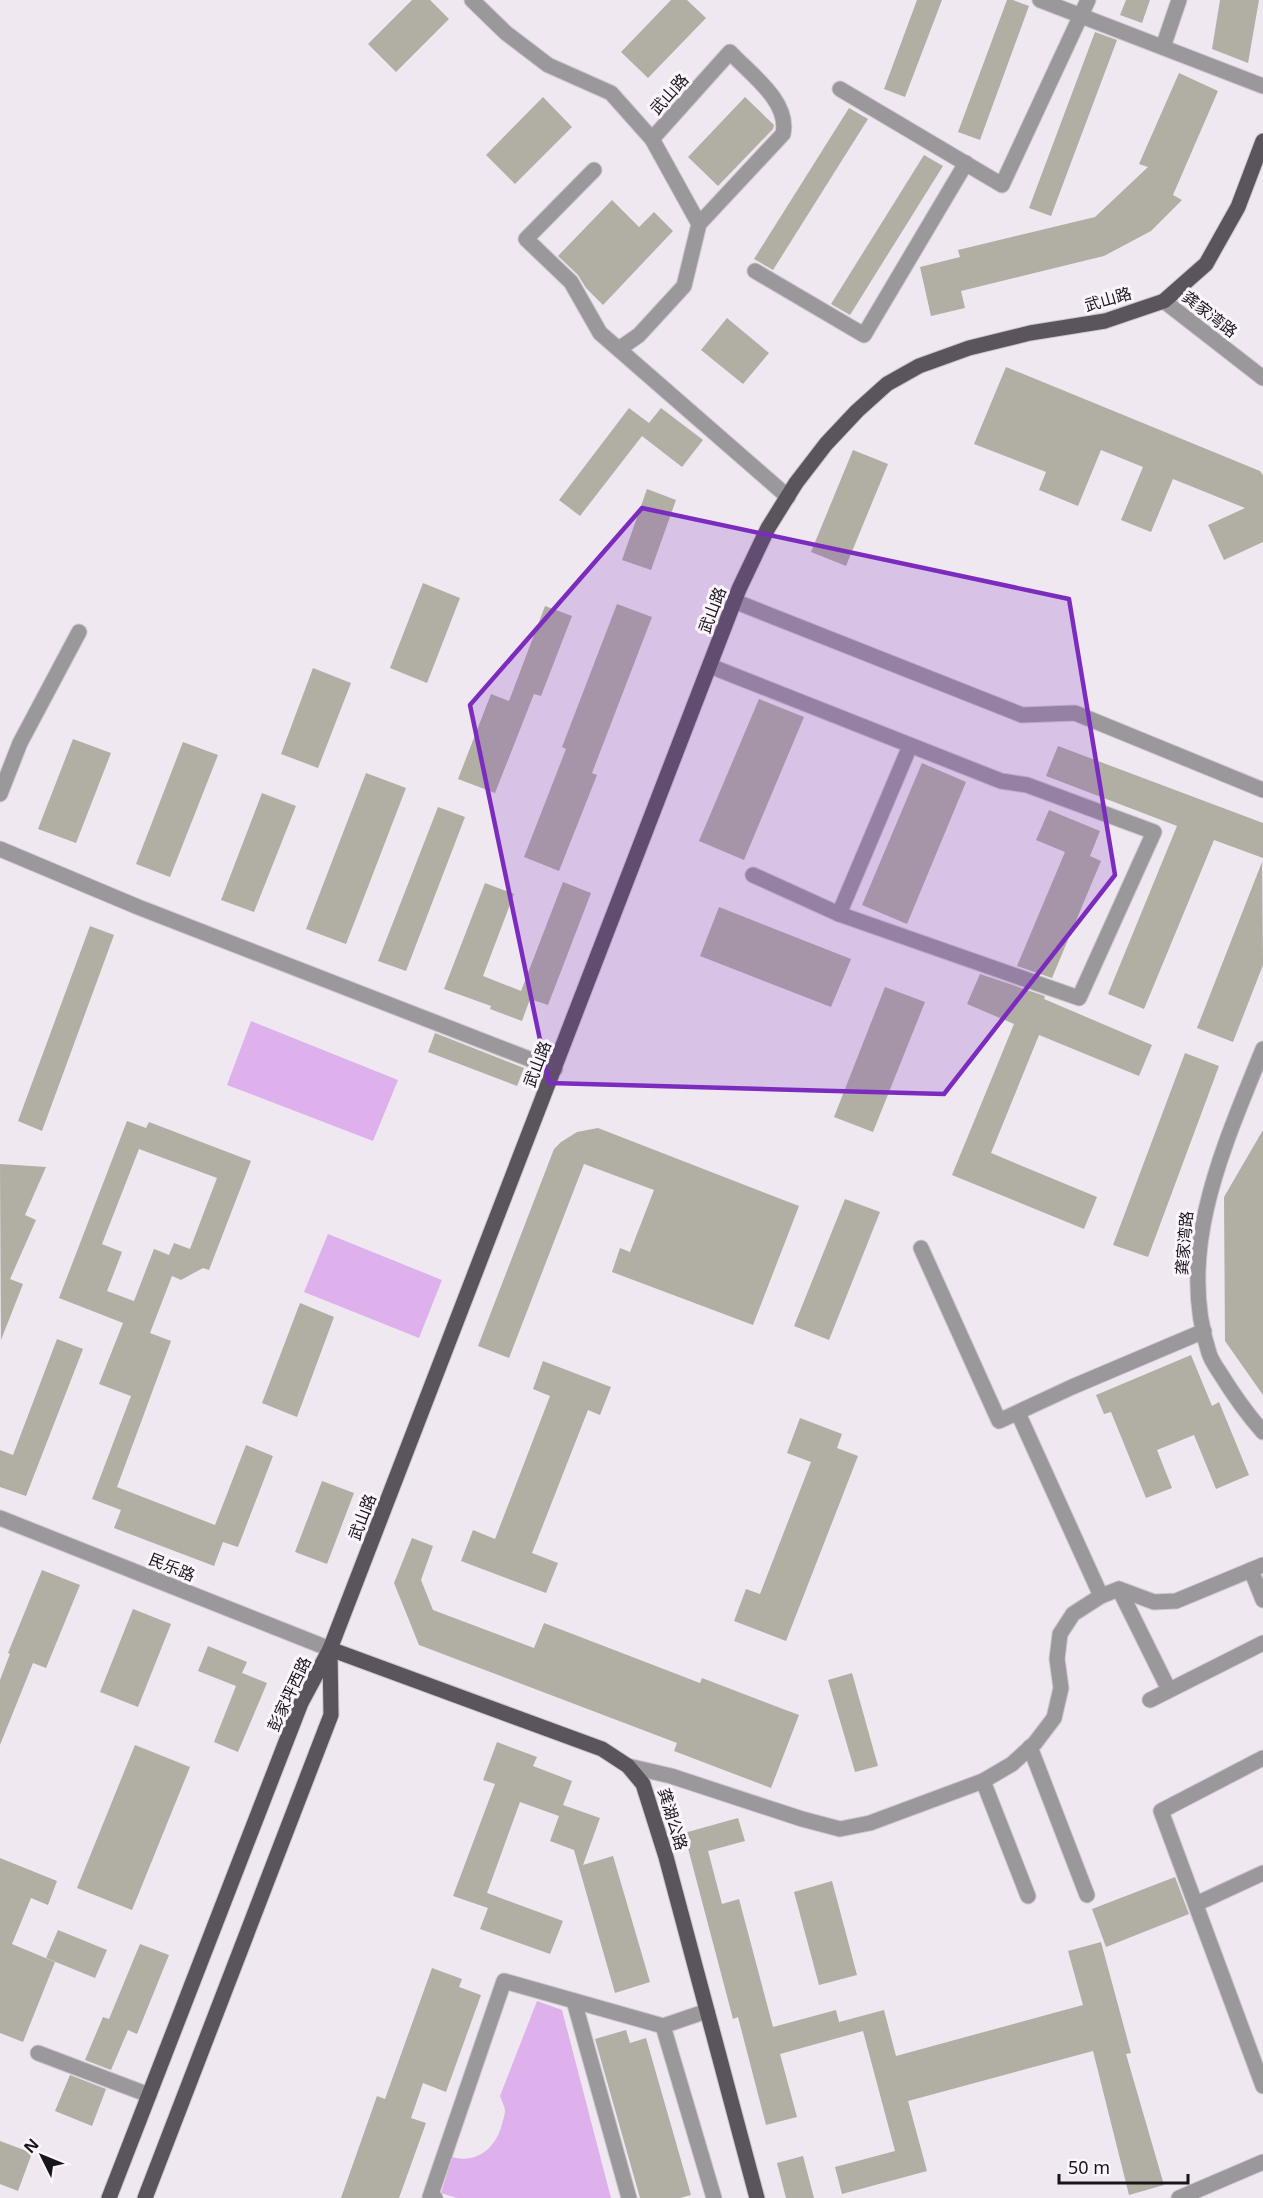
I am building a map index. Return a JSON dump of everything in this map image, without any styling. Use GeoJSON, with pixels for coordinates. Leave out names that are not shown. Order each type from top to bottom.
{"type":"FeatureCollection","features":[{"type":"Feature","properties":{"kind":"main road","name":"武山路"},"geometry":{"type":"LineString","coordinates":[[330,1649],[734,602],[768,528],[826,444],[887,384],[919,366],[969,348],[1030,333],[1105,321],[1164,301],[1206,264],[1238,207],[1263,141]]}},
{"type":"Feature","properties":{"kind":"main road","name":"龚湖公路"},"geometry":{"type":"LineString","coordinates":[[330,1649],[602,1749],[628,1766],[643,1784],[666,1857],[757,2198]]}},
{"type":"Feature","properties":{"kind":"main road","name":"彭家坪西路"},"geometry":{"type":"LineString","coordinates":[[109,2198],[301,1703],[330,1649]]}},
{"type":"Feature","properties":{"kind":"main road","name":"彭家坪西路"},"geometry":{"type":"LineString","coordinates":[[145,2198],[331,1715],[330,1649]]}},
{"type":"Feature","properties":{"kind":"street","name":"武山路"},"geometry":{"type":"LineString","coordinates":[[472,0],[506,33],[548,65],[610,93],[652,139],[699,224]]}},
{"type":"Feature","properties":{"kind":"street"},"geometry":{"type":"LineString","coordinates":[[1040,0],[1263,86]]}},
{"type":"Feature","properties":{"kind":"street"},"geometry":{"type":"LineString","coordinates":[[840,89],[1002,184],[1088,0]]}},
{"type":"Feature","properties":{"kind":"street"},"geometry":{"type":"LineString","coordinates":[[1162,47],[1179,0]]}},
{"type":"Feature","properties":{"kind":"street","name":"武山路"},"geometry":{"type":"LineString","coordinates":[[619,349],[639,334],[684,286],[699,224],[783,134],[784,121],[781,108],[730,52],[652,139]]}},
{"type":"Feature","properties":{"kind":"street"},"geometry":{"type":"LineString","coordinates":[[755,271],[864,335],[966,163]]}},
{"type":"Feature","properties":{"kind":"street"},"geometry":{"type":"LineString","coordinates":[[594,170],[526,239],[571,282],[600,333],[788,497]]}},
{"type":"Feature","properties":{"kind":"street","name":"龚家湾路"},"geometry":{"type":"LineString","coordinates":[[1164,301],[1263,378]]}},
{"type":"Feature","properties":{"kind":"street"},"geometry":{"type":"LineString","coordinates":[[734,602],[1022,715],[1075,713],[1263,790]]}},
{"type":"Feature","properties":{"kind":"street"},"geometry":{"type":"LineString","coordinates":[[0,794],[20,742],[80,632]]}},
{"type":"Feature","properties":{"kind":"street"},"geometry":{"type":"LineString","coordinates":[[710,666],[1001,781],[1027,785],[1154,832],[1079,998],[839,914],[753,875]]}},
{"type":"Feature","properties":{"kind":"street"},"geometry":{"type":"LineString","coordinates":[[839,914],[910,746]]}},
{"type":"Feature","properties":{"kind":"street"},"geometry":{"type":"LineString","coordinates":[[0,849],[138,907],[555,1069]]}},
{"type":"Feature","properties":{"kind":"street","name":"龚家湾路"},"geometry":{"type":"LineString","coordinates":[[1263,1049],[1228,1135],[1206,1204],[1198,1261],[1200,1310],[1209,1355],[1241,1406],[1263,1432]]}},
{"type":"Feature","properties":{"kind":"street"},"geometry":{"type":"LineString","coordinates":[[921,1248],[999,1421],[1204,1331]]}},
{"type":"Feature","properties":{"kind":"street"},"geometry":{"type":"LineString","coordinates":[[1018,1413],[1101,1596]]}},
{"type":"Feature","properties":{"kind":"street","name":"民乐路"},"geometry":{"type":"LineString","coordinates":[[0,1518],[330,1649]]}},
{"type":"Feature","properties":{"kind":"street"},"geometry":{"type":"LineString","coordinates":[[628,1766],[682,1779],[794,1817],[840,1829],[870,1824],[983,1781],[1012,1764],[1030,1748],[1054,1718],[1061,1688],[1057,1659],[1060,1634],[1073,1614],[1101,1596],[1119,1589],[1154,1602],[1176,1601],[1257,1567],[1263,1600]]}},
{"type":"Feature","properties":{"kind":"street"},"geometry":{"type":"LineString","coordinates":[[1119,1589],[1169,1690]]}},
{"type":"Feature","properties":{"kind":"street"},"geometry":{"type":"LineString","coordinates":[[1150,1700],[1263,1643]]}},
{"type":"Feature","properties":{"kind":"street"},"geometry":{"type":"LineString","coordinates":[[1030,1748],[1087,1896]]}},
{"type":"Feature","properties":{"kind":"street"},"geometry":{"type":"LineString","coordinates":[[1263,1758],[1161,1811],[1263,2086]]}},
{"type":"Feature","properties":{"kind":"street"},"geometry":{"type":"LineString","coordinates":[[983,1781],[1028,1896]]}},
{"type":"Feature","properties":{"kind":"street"},"geometry":{"type":"LineString","coordinates":[[1196,1904],[1263,1874]]}},
{"type":"Feature","properties":{"kind":"street"},"geometry":{"type":"LineString","coordinates":[[435,2198],[430,2196],[504,1982],[663,2026],[707,2011]]}},
{"type":"Feature","properties":{"kind":"street"},"geometry":{"type":"LineString","coordinates":[[574,2001],[629,2198]]}},
{"type":"Feature","properties":{"kind":"street"},"geometry":{"type":"LineString","coordinates":[[663,2026],[714,2198]]}},
{"type":"Feature","properties":{"kind":"street"},"geometry":{"type":"LineString","coordinates":[[38,2053],[149,2096]]}},
{"type":"Feature","properties":{"kind":"street"},"geometry":{"type":"LineString","coordinates":[[1179,2198],[1263,2162]]}},
{"type":"Feature","properties":{"kind":"highlighted area"},"geometry":{"type":"Polygon","coordinates":[[[642,508],[1069,599],[1115,875],[944,1094],[549,1083],[470,705],[642,508]]]}},
{"type":"Feature","properties":{"kind":"shaded area"},"geometry":{"type":"Polygon","coordinates":[[[251,1021],[398,1080],[373,1141],[227,1085],[251,1021]]]}},
{"type":"Feature","properties":{"kind":"shaded area"},"geometry":{"type":"Polygon","coordinates":[[[328,1234],[442,1280],[419,1338],[304,1292],[328,1234]]]}},
{"type":"Feature","properties":{"kind":"shaded area"},"geometry":{"type":"Polygon","coordinates":[[[537,2001],[562,2010],[611,2198],[457,2198],[441,2193],[452,2157],[461,2159],[477,2156],[490,2147],[499,2133],[505,2110],[500,2096],[537,2001]]]}},
{"type":"Feature","properties":{"kind":"building"},"geometry":{"type":"Polygon","coordinates":[[[412,0],[430,0],[449,19],[396,72],[368,44],[412,0]]]}},
{"type":"Feature","properties":{"kind":"building"},"geometry":{"type":"Polygon","coordinates":[[[671,0],[687,0],[706,18],[648,78],[621,52],[671,0]]]}},
{"type":"Feature","properties":{"kind":"building"},"geometry":{"type":"Polygon","coordinates":[[[917,0],[942,0],[905,97],[884,89],[917,0]]]}},
{"type":"Feature","properties":{"kind":"building"},"geometry":{"type":"Polygon","coordinates":[[[1007,0],[1029,6],[980,140],[958,132],[1007,0]]]}},
{"type":"Feature","properties":{"kind":"building"},"geometry":{"type":"Polygon","coordinates":[[[1126,0],[1150,0],[1142,23],[1120,15],[1126,0]]]}},
{"type":"Feature","properties":{"kind":"building"},"geometry":{"type":"Polygon","coordinates":[[[1220,0],[1259,0],[1248,63],[1212,49],[1220,0]]]}},
{"type":"Feature","properties":{"kind":"building"},"geometry":{"type":"Polygon","coordinates":[[[1095,32],[1117,40],[1051,216],[1029,208],[1095,32]]]}},
{"type":"Feature","properties":{"kind":"building"},"geometry":{"type":"Polygon","coordinates":[[[1179,73],[1218,91],[1173,195],[1182,200],[1151,231],[1104,256],[961,291],[965,308],[931,316],[920,267],[960,257],[958,250],[1095,217],[1148,167],[1139,164],[1179,73]]]}},
{"type":"Feature","properties":{"kind":"building"},"geometry":{"type":"Polygon","coordinates":[[[543,97],[572,127],[515,184],[486,155],[543,97]]]}},
{"type":"Feature","properties":{"kind":"building"},"geometry":{"type":"Polygon","coordinates":[[[745,97],[774,125],[773,129],[718,186],[688,157],[745,97]]]}},
{"type":"Feature","properties":{"kind":"building"},"geometry":{"type":"Polygon","coordinates":[[[849,108],[868,119],[773,270],[754,259],[849,108]]]}},
{"type":"Feature","properties":{"kind":"building"},"geometry":{"type":"Polygon","coordinates":[[[924,155],[943,166],[850,315],[831,304],[924,155]]]}},
{"type":"Feature","properties":{"kind":"building"},"geometry":{"type":"Polygon","coordinates":[[[612,200],[639,227],[654,212],[673,231],[603,305],[586,288],[578,275],[558,256],[612,200]]]}},
{"type":"Feature","properties":{"kind":"building"},"geometry":{"type":"Polygon","coordinates":[[[727,318],[769,353],[743,384],[701,350],[727,318]]]}},
{"type":"Feature","properties":{"kind":"building"},"geometry":{"type":"Polygon","coordinates":[[[1006,367],[1260,471],[1263,475],[1263,542],[1224,560],[1208,525],[1245,508],[1173,479],[1151,532],[1121,520],[1143,467],[1101,450],[1078,506],[1039,490],[1046,472],[974,444],[1006,367]]]}},
{"type":"Feature","properties":{"kind":"building"},"geometry":{"type":"Polygon","coordinates":[[[629,408],[649,423],[661,408],[703,440],[682,467],[642,436],[580,516],[559,500],[629,408]]]}},
{"type":"Feature","properties":{"kind":"building"},"geometry":{"type":"Polygon","coordinates":[[[853,450],[888,464],[846,566],[811,552],[853,450]]]}},
{"type":"Feature","properties":{"kind":"building"},"geometry":{"type":"Polygon","coordinates":[[[647,489],[676,500],[651,570],[622,560],[647,489]]]}},
{"type":"Feature","properties":{"kind":"building"},"geometry":{"type":"Polygon","coordinates":[[[423,583],[460,598],[427,683],[390,668],[423,583]]]}},
{"type":"Feature","properties":{"kind":"building"},"geometry":{"type":"Polygon","coordinates":[[[617,604],[652,617],[592,773],[597,775],[559,871],[524,857],[566,749],[562,747],[617,604]]]}},
{"type":"Feature","properties":{"kind":"building"},"geometry":{"type":"Polygon","coordinates":[[[545,606],[572,616],[541,696],[534,694],[495,793],[458,779],[491,694],[509,701],[545,606]]]}},
{"type":"Feature","properties":{"kind":"building"},"geometry":{"type":"Polygon","coordinates":[[[313,668],[351,683],[318,768],[281,754],[313,668]]]}},
{"type":"Feature","properties":{"kind":"building"},"geometry":{"type":"Polygon","coordinates":[[[759,699],[804,717],[744,860],[699,841],[759,699]]]}},
{"type":"Feature","properties":{"kind":"building"},"geometry":{"type":"Polygon","coordinates":[[[73,739],[111,753],[76,843],[38,829],[73,739]]]}},
{"type":"Feature","properties":{"kind":"building"},"geometry":{"type":"Polygon","coordinates":[[[183,742],[218,755],[170,877],[136,864],[183,742]]]}},
{"type":"Feature","properties":{"kind":"building"},"geometry":{"type":"Polygon","coordinates":[[[1058,746],[1263,823],[1263,858],[1214,840],[1144,1009],[1108,994],[1177,826],[1046,776],[1058,746]]]}},
{"type":"Feature","properties":{"kind":"building"},"geometry":{"type":"Polygon","coordinates":[[[922,763],[966,782],[907,924],[862,905],[922,763]]]}},
{"type":"Feature","properties":{"kind":"building"},"geometry":{"type":"Polygon","coordinates":[[[366,773],[406,788],[346,944],[306,929],[366,773]]]}},
{"type":"Feature","properties":{"kind":"building"},"geometry":{"type":"Polygon","coordinates":[[[262,793],[296,806],[254,912],[221,900],[262,793]]]}},
{"type":"Feature","properties":{"kind":"building"},"geometry":{"type":"Polygon","coordinates":[[[438,807],[465,817],[406,971],[378,961],[438,807]]]}},
{"type":"Feature","properties":{"kind":"building"},"geometry":{"type":"Polygon","coordinates":[[[1049,810],[1100,831],[1090,856],[1101,861],[1052,978],[1017,966],[1065,852],[1036,840],[1049,810]]]}},
{"type":"Feature","properties":{"kind":"building"},"geometry":{"type":"Polygon","coordinates":[[[1262,862],[1263,965],[1233,1042],[1197,1028],[1262,862]]]}},
{"type":"Feature","properties":{"kind":"building"},"geometry":{"type":"Polygon","coordinates":[[[563,882],[591,893],[548,1005],[530,999],[522,1021],[490,1009],[491,1006],[444,989],[485,883],[514,894],[483,976],[521,991],[563,882]]]}},
{"type":"Feature","properties":{"kind":"building"},"geometry":{"type":"Polygon","coordinates":[[[719,907],[851,959],[831,1007],[700,956],[719,907]]]}},
{"type":"Feature","properties":{"kind":"building"},"geometry":{"type":"Polygon","coordinates":[[[90,926],[114,935],[42,1131],[18,1121],[90,926]]]}},
{"type":"Feature","properties":{"kind":"building"},"geometry":{"type":"Polygon","coordinates":[[[980,974],[1045,996],[1044,999],[1152,1045],[1139,1076],[1039,1035],[991,1153],[1097,1197],[1084,1229],[952,1175],[1014,1024],[967,1004],[980,974]]]}},
{"type":"Feature","properties":{"kind":"building"},"geometry":{"type":"Polygon","coordinates":[[[885,987],[925,1002],[873,1132],[834,1117],[885,987]]]}},
{"type":"Feature","properties":{"kind":"building"},"geometry":{"type":"Polygon","coordinates":[[[435,1033],[524,1068],[517,1086],[428,1052],[435,1033]]]}},
{"type":"Feature","properties":{"kind":"building"},"geometry":{"type":"Polygon","coordinates":[[[1185,1053],[1219,1066],[1148,1257],[1113,1245],[1185,1053]]]}},
{"type":"Feature","properties":{"kind":"building"},"geometry":{"type":"Polygon","coordinates":[[[127,1121],[146,1128],[149,1122],[251,1161],[209,1270],[203,1268],[181,1280],[172,1276],[150,1333],[171,1341],[117,1487],[215,1525],[246,1445],[273,1456],[238,1547],[223,1542],[214,1566],[114,1528],[121,1510],[92,1499],[131,1396],[99,1384],[123,1323],[59,1298],[127,1121]],[[139,1149],[102,1244],[122,1252],[107,1291],[134,1301],[154,1249],[169,1255],[174,1243],[190,1249],[217,1178],[139,1149]]]}},
{"type":"Feature","properties":{"kind":"building"},"geometry":{"type":"Polygon","coordinates":[[[598,1128],[799,1206],[753,1325],[612,1272],[620,1248],[630,1252],[654,1190],[584,1164],[509,1358],[478,1346],[554,1149],[577,1132],[598,1128]]]}},
{"type":"Feature","properties":{"kind":"building"},"geometry":{"type":"Polygon","coordinates":[[[1263,1130],[1263,1395],[1225,1341],[1224,1197],[1263,1130]]]}},
{"type":"Feature","properties":{"kind":"building"},"geometry":{"type":"Polygon","coordinates":[[[0,1164],[46,1167],[25,1215],[36,1220],[10,1279],[23,1284],[1,1340],[0,1164]]]}},
{"type":"Feature","properties":{"kind":"building"},"geometry":{"type":"Polygon","coordinates":[[[845,1199],[880,1212],[829,1340],[794,1326],[845,1199]]]}},
{"type":"Feature","properties":{"kind":"building"},"geometry":{"type":"Polygon","coordinates":[[[300,1303],[334,1317],[297,1417],[262,1403],[300,1303]]]}},
{"type":"Feature","properties":{"kind":"building"},"geometry":{"type":"Polygon","coordinates":[[[57,1339],[83,1349],[26,1496],[0,1487],[0,1450],[13,1455],[57,1339]]]}},
{"type":"Feature","properties":{"kind":"building"},"geometry":{"type":"Polygon","coordinates":[[[1191,1355],[1212,1406],[1219,1402],[1249,1475],[1216,1489],[1194,1435],[1157,1450],[1172,1488],[1146,1498],[1111,1412],[1104,1414],[1096,1395],[1191,1355]]]}},
{"type":"Feature","properties":{"kind":"building"},"geometry":{"type":"Polygon","coordinates":[[[543,1361],[611,1387],[600,1415],[588,1410],[532,1553],[558,1563],[546,1593],[461,1561],[473,1530],[495,1539],[550,1396],[533,1389],[543,1361]]]}},
{"type":"Feature","properties":{"kind":"building"},"geometry":{"type":"Polygon","coordinates":[[[800,1418],[842,1434],[837,1448],[858,1456],[786,1641],[734,1621],[746,1589],[760,1594],[811,1462],[787,1453],[800,1418]]]}},
{"type":"Feature","properties":{"kind":"building"},"geometry":{"type":"Polygon","coordinates":[[[322,1481],[354,1493],[327,1564],[295,1552],[322,1481]]]}},
{"type":"Feature","properties":{"kind":"building"},"geometry":{"type":"Polygon","coordinates":[[[412,1538],[433,1546],[421,1580],[433,1610],[534,1648],[544,1623],[700,1683],[702,1678],[799,1715],[771,1788],[674,1751],[677,1743],[419,1645],[394,1583],[412,1538]]]}},
{"type":"Feature","properties":{"kind":"building"},"geometry":{"type":"Polygon","coordinates":[[[42,1570],[80,1585],[46,1668],[33,1663],[0,1745],[0,1680],[10,1654],[8,1653],[42,1570]]]}},
{"type":"Feature","properties":{"kind":"building"},"geometry":{"type":"Polygon","coordinates":[[[133,1609],[171,1624],[138,1707],[100,1692],[133,1609]]]}},
{"type":"Feature","properties":{"kind":"building"},"geometry":{"type":"Polygon","coordinates":[[[208,1646],[247,1662],[242,1673],[267,1683],[238,1752],[214,1742],[236,1686],[198,1671],[208,1646]]]}},
{"type":"Feature","properties":{"kind":"building"},"geometry":{"type":"Polygon","coordinates":[[[852,1673],[878,1766],[855,1772],[828,1680],[852,1673]]]}},
{"type":"Feature","properties":{"kind":"building"},"geometry":{"type":"Polygon","coordinates":[[[497,1742],[537,1757],[533,1766],[572,1781],[563,1805],[600,1818],[583,1865],[613,1856],[650,1982],[615,1993],[574,1850],[550,1841],[559,1816],[520,1802],[487,1893],[563,1921],[550,1954],[480,1929],[488,1908],[453,1896],[495,1784],[483,1780],[497,1742]]]}},
{"type":"Feature","properties":{"kind":"building"},"geometry":{"type":"Polygon","coordinates":[[[135,1745],[190,1767],[132,1910],[77,1888],[135,1745]]]}},
{"type":"Feature","properties":{"kind":"building"},"geometry":{"type":"Polygon","coordinates":[[[738,1818],[745,1841],[708,1851],[722,1904],[739,1899],[773,2027],[836,2010],[839,2022],[884,2010],[896,2056],[1083,2005],[1068,1951],[1101,1942],[1131,2053],[1126,2054],[1164,2185],[1129,2195],[1093,2051],[908,2101],[927,2171],[842,2194],[835,2167],[895,2151],[863,2031],[780,2054],[797,2117],[766,2125],[738,2017],[733,2019],[684,1833],[738,1818]]]}},
{"type":"Feature","properties":{"kind":"building"},"geometry":{"type":"Polygon","coordinates":[[[0,1858],[57,1881],[48,1905],[31,1898],[12,1944],[55,1962],[23,2042],[0,2033],[0,1858]]]}},
{"type":"Feature","properties":{"kind":"building"},"geometry":{"type":"Polygon","coordinates":[[[1175,1877],[1189,1914],[1106,1947],[1092,1909],[1175,1877]]]}},
{"type":"Feature","properties":{"kind":"building"},"geometry":{"type":"Polygon","coordinates":[[[832,1881],[857,1975],[819,1985],[794,1892],[832,1881]]]}},
{"type":"Feature","properties":{"kind":"building"},"geometry":{"type":"Polygon","coordinates":[[[58,1930],[107,1950],[95,1978],[46,1958],[58,1930]]]}},
{"type":"Feature","properties":{"kind":"building"},"geometry":{"type":"Polygon","coordinates":[[[140,1944],[169,1955],[137,2034],[128,2030],[111,2070],[85,2060],[103,2017],[109,2019],[140,1944]]]}},
{"type":"Feature","properties":{"kind":"building"},"geometry":{"type":"Polygon","coordinates":[[[432,1968],[462,1979],[459,1987],[481,1995],[446,2092],[423,2083],[411,2118],[426,2123],[399,2198],[341,2198],[377,2096],[385,2099],[432,1968]]]}},
{"type":"Feature","properties":{"kind":"building"},"geometry":{"type":"Polygon","coordinates":[[[626,2030],[630,2043],[646,2038],[691,2195],[680,2198],[640,2198],[595,2039],[626,2030]]]}},
{"type":"Feature","properties":{"kind":"building"},"geometry":{"type":"Polygon","coordinates":[[[70,2075],[106,2089],[92,2126],[55,2111],[70,2075]]]}},
{"type":"Feature","properties":{"kind":"building"},"geometry":{"type":"Polygon","coordinates":[[[0,2141],[32,2153],[18,2191],[0,2184],[0,2141]]]}},
{"type":"Feature","properties":{"kind":"building"},"geometry":{"type":"Polygon","coordinates":[[[803,2156],[814,2198],[786,2198],[777,2163],[803,2156]]]}}]}
